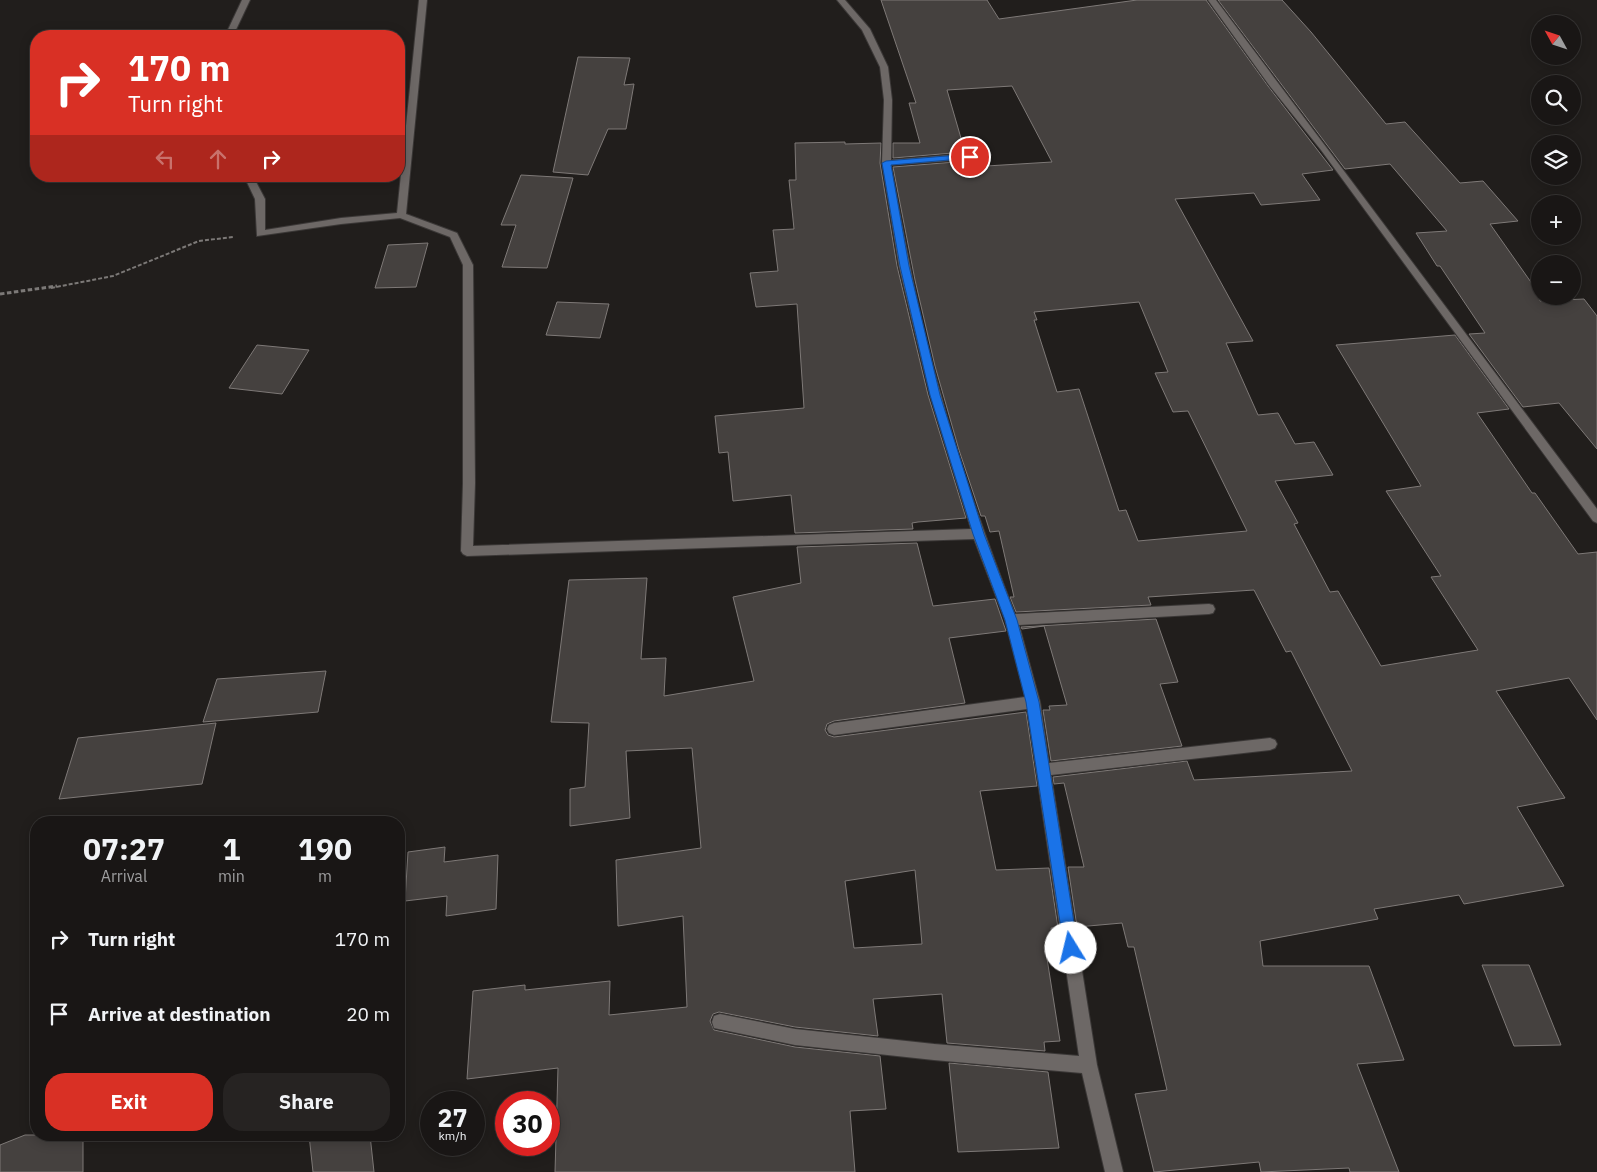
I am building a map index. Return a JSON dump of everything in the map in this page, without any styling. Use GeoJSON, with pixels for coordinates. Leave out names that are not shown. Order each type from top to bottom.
{"type":"FeatureCollection","features":[{"type":"Feature","properties":{"kind":"street"},"geometry":{"type":"LineString","coordinates":[[232,30],[246,0]]}},
{"type":"Feature","properties":{"kind":"street"},"geometry":{"type":"LineString","coordinates":[[405,176],[423,0]]}},
{"type":"Feature","properties":{"kind":"street"},"geometry":{"type":"LineString","coordinates":[[841,0],[866,29],[884,67],[888,100],[886,163],[904,266],[935,395],[978,534],[1011,620],[1032,702],[1089,1065],[1114,1172]]}},
{"type":"Feature","properties":{"kind":"street"},"geometry":{"type":"LineString","coordinates":[[1212,0],[1597,518]]}},
{"type":"Feature","properties":{"kind":"street"},"geometry":{"type":"LineString","coordinates":[[886,163],[987,155]]}},
{"type":"Feature","properties":{"kind":"street"},"geometry":{"type":"LineString","coordinates":[[251,182],[260,199],[260,234],[341,221],[401,215],[454,235],[468,265],[469,483],[467,551],[978,534]]}},
{"type":"Feature","properties":{"kind":"street"},"geometry":{"type":"LineString","coordinates":[[401,215],[404,182]]}},
{"type":"Feature","properties":{"kind":"street"},"geometry":{"type":"LineString","coordinates":[[1011,620],[1209,609]]}},
{"type":"Feature","properties":{"kind":"street"},"geometry":{"type":"LineString","coordinates":[[834,729],[1032,702]]}},
{"type":"Feature","properties":{"kind":"street"},"geometry":{"type":"LineString","coordinates":[[1042,770],[1270,744]]}},
{"type":"Feature","properties":{"kind":"street"},"geometry":{"type":"LineString","coordinates":[[720,1022],[796,1037],[934,1052],[1089,1065]]}},
{"type":"Feature","properties":{"kind":"path"},"geometry":{"type":"LineString","coordinates":[[0,294],[33,291],[113,276],[199,241],[260,234]]}},
{"type":"Feature","properties":{"kind":"building"},"geometry":{"type":"Polygon","coordinates":[[[881,0],[987,0],[999,19],[1137,0],[1206,0],[1268,86],[1333,170],[1302,174],[1320,200],[1261,205],[1254,193],[1175,199],[1253,341],[1226,343],[1258,415],[1278,413],[1295,444],[1314,442],[1333,475],[1275,481],[1298,523],[1294,524],[1330,592],[1338,591],[1381,666],[1478,650],[1431,577],[1441,576],[1386,491],[1421,486],[1336,345],[1455,335],[1509,409],[1477,413],[1532,493],[1535,493],[1578,554],[1597,552],[1597,720],[1569,678],[1496,691],[1565,798],[1517,807],[1564,886],[1464,904],[1459,895],[1374,909],[1378,919],[1260,941],[1263,966],[1369,966],[1404,1060],[1357,1064],[1399,1172],[1350,1172],[1349,1168],[1261,1172],[1259,1162],[1154,1172],[1135,1094],[1167,1090],[1134,947],[1128,947],[1122,923],[1077,927],[1068,867],[1084,867],[1064,783],[1054,784],[1053,777],[1187,761],[1194,780],[1352,771],[1291,651],[1286,652],[1254,590],[1148,597],[1151,605],[1016,612],[1010,597],[1014,597],[999,531],[990,532],[985,516],[981,516],[959,450],[935,366],[915,280],[893,167],[968,161],[970,167],[1052,162],[1012,86],[947,90],[965,152],[893,158],[893,143],[920,143],[909,103],[916,103],[881,0]],[[1139,302],[1034,312],[1037,320],[1034,320],[1057,392],[1079,389],[1119,511],[1126,510],[1138,541],[1247,531],[1188,411],[1173,412],[1155,373],[1168,372],[1139,302]]]}},
{"type":"Feature","properties":{"kind":"building"},"geometry":{"type":"Polygon","coordinates":[[[1218,0],[1282,0],[1311,32],[1386,124],[1405,122],[1460,183],[1483,181],[1518,221],[1490,224],[1531,282],[1531,305],[1581,305],[1581,299],[1584,299],[1597,316],[1597,449],[1559,403],[1523,407],[1469,334],[1485,333],[1416,233],[1447,231],[1390,164],[1345,169],[1218,0]]]}},
{"type":"Feature","properties":{"kind":"building"},"geometry":{"type":"Polygon","coordinates":[[[578,57],[630,58],[624,85],[634,84],[626,129],[608,129],[588,175],[553,172],[578,57]]]}},
{"type":"Feature","properties":{"kind":"building"},"geometry":{"type":"Polygon","coordinates":[[[845,142],[845,144],[881,143],[880,163],[897,266],[928,395],[966,518],[912,523],[913,529],[795,533],[791,495],[733,501],[728,452],[719,453],[715,416],[804,408],[797,304],[756,307],[750,273],[778,271],[773,230],[794,229],[789,180],[796,180],[795,143],[845,142]]]}},
{"type":"Feature","properties":{"kind":"building"},"geometry":{"type":"Polygon","coordinates":[[[521,175],[573,178],[547,268],[502,267],[516,225],[501,225],[521,175]]]}},
{"type":"Feature","properties":{"kind":"building"},"geometry":{"type":"Polygon","coordinates":[[[428,243],[416,287],[375,288],[388,245],[428,243]]]}},
{"type":"Feature","properties":{"kind":"building"},"geometry":{"type":"Polygon","coordinates":[[[557,302],[609,304],[600,338],[546,335],[557,302]]]}},
{"type":"Feature","properties":{"kind":"building"},"geometry":{"type":"Polygon","coordinates":[[[257,345],[309,350],[282,394],[229,388],[257,345]]]}},
{"type":"Feature","properties":{"kind":"building"},"geometry":{"type":"Polygon","coordinates":[[[917,543],[933,606],[995,599],[1006,631],[949,638],[965,703],[834,721],[827,724],[825,730],[828,735],[834,737],[1026,712],[1037,786],[980,791],[996,870],[1049,868],[1058,928],[1051,928],[1054,951],[1046,952],[1060,1041],[1044,1042],[1045,1051],[947,1043],[942,994],[873,999],[878,1036],[795,1027],[719,1012],[713,1014],[710,1021],[714,1030],[795,1047],[880,1056],[886,1109],[850,1111],[855,1172],[555,1172],[555,1156],[560,1156],[558,1068],[467,1079],[473,991],[525,985],[525,990],[610,981],[609,1015],[687,1007],[683,916],[618,926],[616,860],[701,848],[692,748],[626,751],[630,818],[570,826],[570,789],[585,787],[589,723],[551,722],[569,580],[647,578],[641,659],[666,658],[664,696],[754,681],[733,597],[801,583],[797,547],[917,543]],[[915,870],[845,881],[854,948],[922,944],[915,870]]]}},
{"type":"Feature","properties":{"kind":"building"},"geometry":{"type":"Polygon","coordinates":[[[1156,619],[1178,682],[1160,684],[1182,746],[1051,761],[1043,710],[1050,710],[1049,706],[1067,705],[1044,626],[1022,629],[1021,627],[1156,619]]]}},
{"type":"Feature","properties":{"kind":"building"},"geometry":{"type":"Polygon","coordinates":[[[326,671],[318,712],[203,722],[217,679],[326,671]]]}},
{"type":"Feature","properties":{"kind":"building"},"geometry":{"type":"Polygon","coordinates":[[[216,723],[202,784],[59,799],[78,738],[216,723]]]}},
{"type":"Feature","properties":{"kind":"building"},"geometry":{"type":"Polygon","coordinates":[[[445,847],[444,862],[498,855],[496,909],[446,916],[447,896],[405,901],[408,852],[445,847]]]}},
{"type":"Feature","properties":{"kind":"building"},"geometry":{"type":"Polygon","coordinates":[[[1482,965],[1529,965],[1561,1045],[1514,1046],[1482,965]]]}},
{"type":"Feature","properties":{"kind":"building"},"geometry":{"type":"Polygon","coordinates":[[[949,1063],[1048,1072],[1059,1148],[958,1152],[949,1063]]]}},
{"type":"Feature","properties":{"kind":"building"},"geometry":{"type":"Polygon","coordinates":[[[25,1135],[30,1135],[30,1141],[83,1141],[83,1172],[0,1172],[0,1145],[25,1135]]]}},
{"type":"Feature","properties":{"kind":"building"},"geometry":{"type":"Polygon","coordinates":[[[310,1141],[371,1141],[374,1172],[313,1172],[310,1141]]]}},
{"type":"Feature","properties":{"kind":"route"},"geometry":{"type":"LineString","coordinates":[[970,157],[886,163],[904,266],[935,395],[978,534],[1011,620],[1032,702],[1071,948]]}}]}
